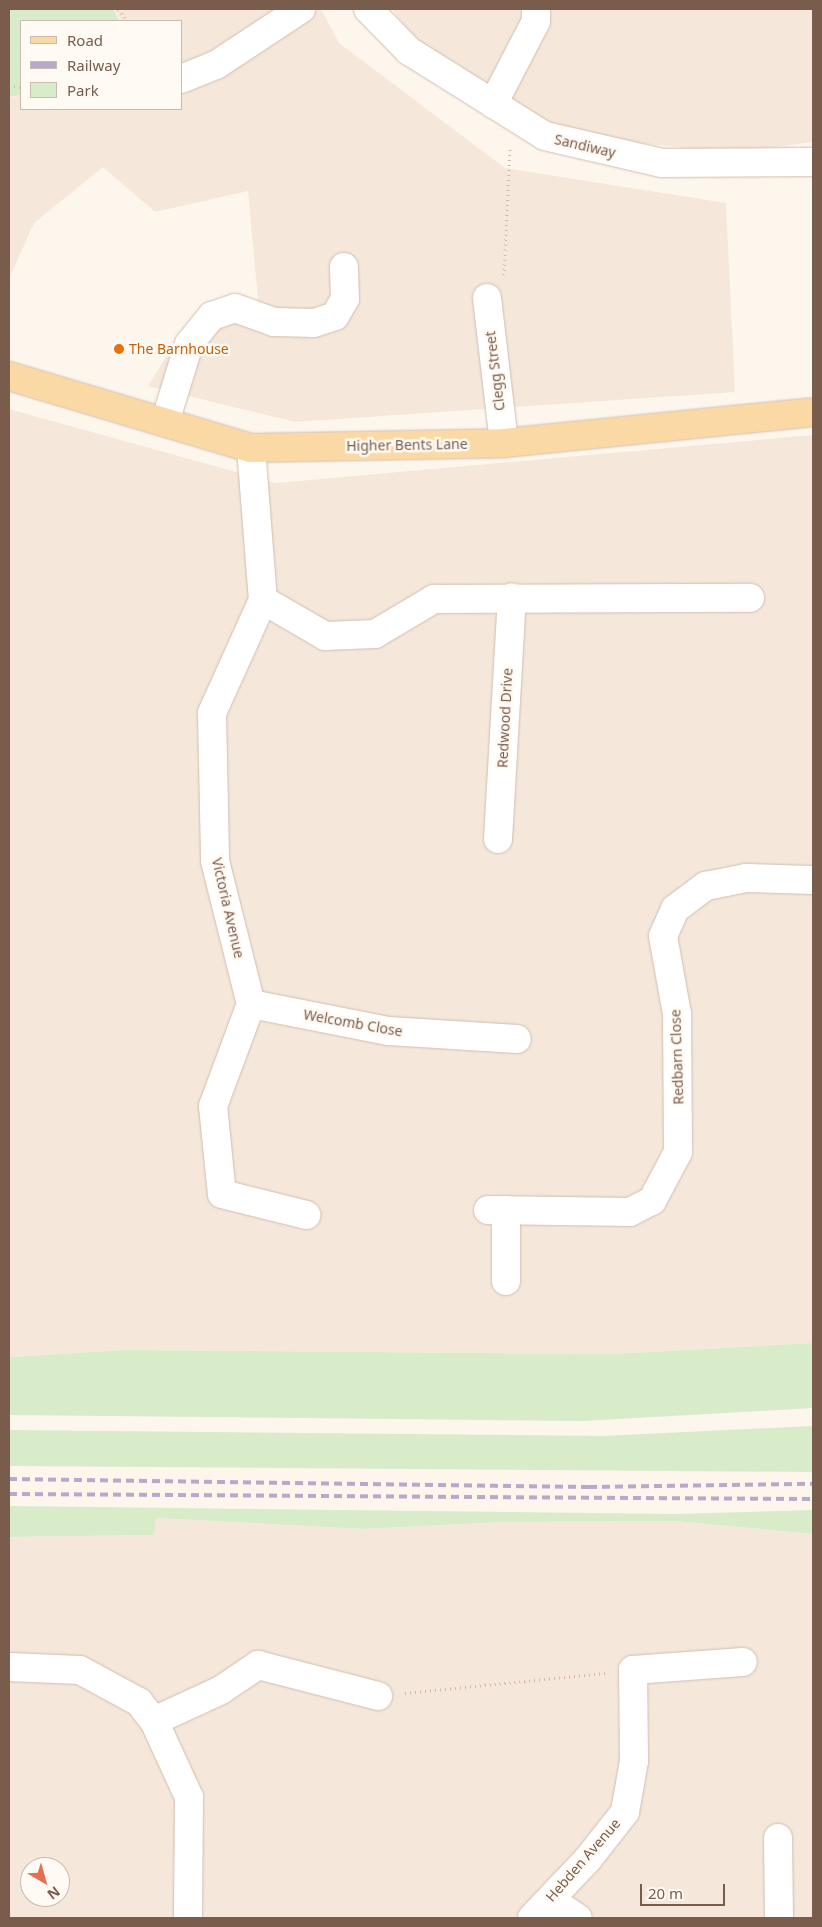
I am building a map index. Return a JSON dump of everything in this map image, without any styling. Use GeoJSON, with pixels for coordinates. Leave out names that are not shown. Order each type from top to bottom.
{"type":"FeatureCollection","features":[{"type":"Feature","properties":{"kind":"main road","name":"Higher Bents Lane"},"geometry":{"type":"LineString","coordinates":[[9,376],[251,448],[504,443],[813,412]]}},
{"type":"Feature","properties":{"kind":"street"},"geometry":{"type":"LineString","coordinates":[[182,79],[216,65],[301,9]]}},
{"type":"Feature","properties":{"kind":"street","name":"Sandiway"},"geometry":{"type":"LineString","coordinates":[[368,9],[409,51],[545,136],[662,163],[813,162]]}},
{"type":"Feature","properties":{"kind":"street"},"geometry":{"type":"LineString","coordinates":[[503,110],[536,20],[536,9]]}},
{"type":"Feature","properties":{"kind":"street"},"geometry":{"type":"LineString","coordinates":[[165,422],[189,344],[212,316],[235,308],[274,322],[314,323],[336,316],[345,299],[344,268]]}},
{"type":"Feature","properties":{"kind":"street","name":"Clegg Street"},"geometry":{"type":"LineString","coordinates":[[486,298],[504,443]]}},
{"type":"Feature","properties":{"kind":"street","name":"Victoria Avenue"},"geometry":{"type":"LineString","coordinates":[[251,448],[263,600],[212,713],[214,861],[251,1004]]}},
{"type":"Feature","properties":{"kind":"street"},"geometry":{"type":"LineString","coordinates":[[263,600],[326,636],[375,634],[434,599],[512,597],[750,598]]}},
{"type":"Feature","properties":{"kind":"street","name":"Redwood Drive"},"geometry":{"type":"LineString","coordinates":[[498,840],[512,597]]}},
{"type":"Feature","properties":{"kind":"street","name":"Redbarn Close"},"geometry":{"type":"LineString","coordinates":[[506,1281],[497,1210],[630,1212],[652,1201],[678,1152],[677,1014],[663,936],[675,909],[706,886],[746,878],[813,880]]}},
{"type":"Feature","properties":{"kind":"street"},"geometry":{"type":"LineString","coordinates":[[251,1004],[213,1106],[222,1194],[306,1215]]}},
{"type":"Feature","properties":{"kind":"street","name":"Welcomb Close"},"geometry":{"type":"LineString","coordinates":[[251,1004],[389,1031],[517,1039]]}},
{"type":"Feature","properties":{"kind":"street"},"geometry":{"type":"LineString","coordinates":[[633,1670],[743,1662]]}},
{"type":"Feature","properties":{"kind":"street"},"geometry":{"type":"LineString","coordinates":[[154,1722],[221,1690],[258,1665],[378,1696]]}},
{"type":"Feature","properties":{"kind":"street"},"geometry":{"type":"LineString","coordinates":[[9,1667],[80,1670],[139,1702],[154,1722],[189,1796],[188,1918]]}},
{"type":"Feature","properties":{"kind":"street","name":"Hebden Avenue"},"geometry":{"type":"LineString","coordinates":[[541,1909],[625,1812],[634,1761],[633,1670]]}},
{"type":"Feature","properties":{"kind":"street"},"geometry":{"type":"LineString","coordinates":[[778,1838],[779,1918]]}},
{"type":"Feature","properties":{"kind":"street"},"geometry":{"type":"LineString","coordinates":[[541,1909],[578,1918]]}},
{"type":"Feature","properties":{"kind":"path"},"geometry":{"type":"LineString","coordinates":[[118,9],[125,20]]}},
{"type":"Feature","properties":{"kind":"path"},"geometry":{"type":"LineString","coordinates":[[486,298],[504,288],[503,110]]}},
{"type":"Feature","properties":{"kind":"path"},"geometry":{"type":"LineString","coordinates":[[378,1696],[633,1670]]}},
{"type":"Feature","properties":{"kind":"shaded area"},"geometry":{"type":"Polygon","coordinates":[[[114,9],[321,9],[339,43],[505,168],[726,203],[735,392],[295,422],[148,386],[187,323],[258,300],[248,191],[155,212],[103,167],[34,223],[9,279],[9,98],[20,95],[20,110],[182,110],[182,20],[120,20],[114,9]]]}},
{"type":"Feature","properties":{"kind":"shaded area"},"geometry":{"type":"Polygon","coordinates":[[[392,9],[813,9],[813,142],[731,153],[566,135],[415,41],[392,9]]]}},
{"type":"Feature","properties":{"kind":"shaded area"},"geometry":{"type":"Polygon","coordinates":[[[9,409],[276,483],[813,435],[813,1343],[613,1354],[125,1350],[9,1357],[9,409]]]}},
{"type":"Feature","properties":{"kind":"shaded area"},"geometry":{"type":"Polygon","coordinates":[[[155,1518],[364,1529],[504,1522],[676,1521],[813,1534],[813,1918],[9,1918],[9,1537],[154,1535],[155,1518]]]}},
{"type":"Feature","properties":{"kind":"green space"},"geometry":{"type":"Polygon","coordinates":[[[9,9],[113,9],[119,20],[20,20],[20,95],[9,97],[9,9]]]}},
{"type":"Feature","properties":{"kind":"green space"},"geometry":{"type":"Polygon","coordinates":[[[813,1343],[813,1408],[584,1421],[9,1415],[9,1357],[125,1350],[613,1354],[813,1343]]]}},
{"type":"Feature","properties":{"kind":"green space"},"geometry":{"type":"Polygon","coordinates":[[[813,1426],[813,1472],[9,1466],[9,1430],[602,1436],[813,1426]]]}},
{"type":"Feature","properties":{"kind":"green space"},"geometry":{"type":"Polygon","coordinates":[[[9,1506],[675,1514],[813,1510],[813,1534],[676,1521],[504,1522],[364,1529],[156,1518],[154,1535],[9,1537],[9,1506]]]}},
{"type":"Feature","properties":{"kind":"railway"},"geometry":{"type":"LineString","coordinates":[[9,1479],[589,1487],[813,1484]]}},
{"type":"Feature","properties":{"kind":"railway"},"geometry":{"type":"LineString","coordinates":[[9,1494],[813,1499]]}},
{"type":"Feature","properties":{"kind":"place","name":"The Barnhouse"},"geometry":{"type":"Point","coordinates":[119,349]}}]}
